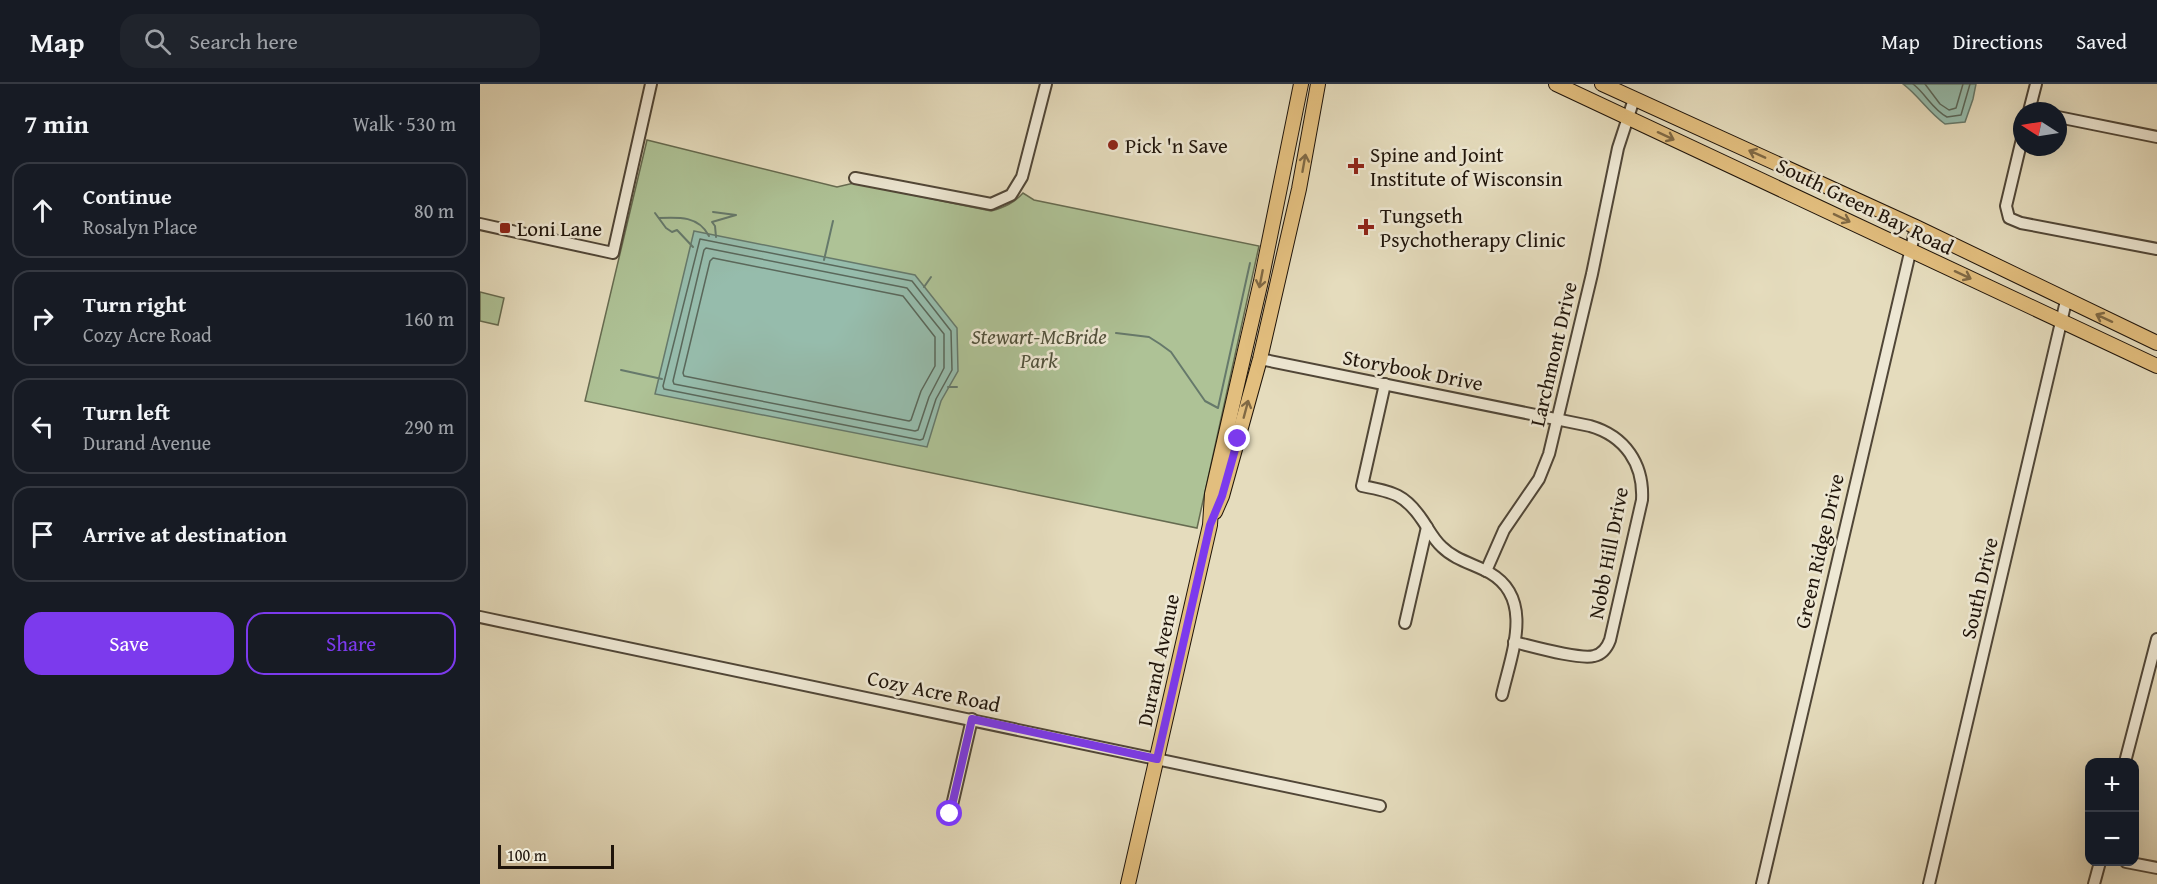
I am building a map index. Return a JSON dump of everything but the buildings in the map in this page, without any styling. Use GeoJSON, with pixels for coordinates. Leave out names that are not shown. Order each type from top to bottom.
{"type":"FeatureCollection","features":[{"type":"Feature","properties":{"kind":"main road","name":"Durand Avenue"},"geometry":{"type":"LineString","coordinates":[[1130,881],[1210,525],[1212,494],[1261,281],[1301,84]]}},
{"type":"Feature","properties":{"kind":"main road","name":"Durand Avenue"},"geometry":{"type":"LineString","coordinates":[[1210,525],[1222,496],[1260,359],[1299,189],[1318,84]]}},
{"type":"Feature","properties":{"kind":"main road"},"geometry":{"type":"LineString","coordinates":[[1316,99],[1325,84]]}},
{"type":"Feature","properties":{"kind":"main road","name":"South Green Bay Road"},"geometry":{"type":"LineString","coordinates":[[1556,84],[2157,366]]}},
{"type":"Feature","properties":{"kind":"main road","name":"South Green Bay Road"},"geometry":{"type":"LineString","coordinates":[[1602,84],[1916,227],[2157,343]]}},
{"type":"Feature","properties":{"kind":"main road"},"geometry":{"type":"LineString","coordinates":[[1281,177],[1287,194],[1294,194],[1299,189]]}},
{"type":"Feature","properties":{"kind":"main road"},"geometry":{"type":"LineString","coordinates":[[1272,222],[1287,241]]}},
{"type":"Feature","properties":{"kind":"street"},"geometry":{"type":"LineString","coordinates":[[480,224],[613,253],[651,84]]}},
{"type":"Feature","properties":{"kind":"street"},"geometry":{"type":"LineString","coordinates":[[855,178],[991,204],[1011,195],[1022,177],[1046,84]]}},
{"type":"Feature","properties":{"kind":"street"},"geometry":{"type":"LineString","coordinates":[[2032,102],[2036,84]]}},
{"type":"Feature","properties":{"kind":"street","name":"Larchmont Drive"},"geometry":{"type":"LineString","coordinates":[[1486,571],[1504,530],[1539,479],[1549,454],[1592,274],[1618,148],[1635,99]]}},
{"type":"Feature","properties":{"kind":"street"},"geometry":{"type":"LineString","coordinates":[[2067,119],[2157,137]]}},
{"type":"Feature","properties":{"kind":"street"},"geometry":{"type":"LineString","coordinates":[[2018,156],[2006,206],[2009,218],[2021,223],[2157,249]]}},
{"type":"Feature","properties":{"kind":"street","name":"Green Ridge Drive"},"geometry":{"type":"LineString","coordinates":[[1762,884],[1916,227]]}},
{"type":"Feature","properties":{"kind":"street","name":"South Drive"},"geometry":{"type":"LineString","coordinates":[[1929,884],[2066,301]]}},
{"type":"Feature","properties":{"kind":"street","name":"Storybook Drive"},"geometry":{"type":"LineString","coordinates":[[1260,359],[1558,420]]}},
{"type":"Feature","properties":{"kind":"street"},"geometry":{"type":"LineString","coordinates":[[1385,384],[1362,486],[1388,491],[1403,497],[1446,551],[1486,571],[1505,585],[1514,601],[1518,619],[1502,695]]}},
{"type":"Feature","properties":{"kind":"street","name":"Nobb Hill Drive"},"geometry":{"type":"LineString","coordinates":[[1514,642],[1585,657],[1597,655],[1607,647],[1642,500],[1643,488],[1638,466],[1626,447],[1598,428],[1558,420]]}},
{"type":"Feature","properties":{"kind":"street"},"geometry":{"type":"LineString","coordinates":[[1405,623],[1427,527]]}},
{"type":"Feature","properties":{"kind":"street","name":"Cozy Acre Road"},"geometry":{"type":"LineString","coordinates":[[480,617],[1380,806]]}},
{"type":"Feature","properties":{"kind":"street"},"geometry":{"type":"LineString","coordinates":[[2126,758],[2157,639]]}},
{"type":"Feature","properties":{"kind":"street"},"geometry":{"type":"LineString","coordinates":[[950,814],[972,719]]}},
{"type":"Feature","properties":{"kind":"street"},"geometry":{"type":"LineString","coordinates":[[2139,864],[2157,868]]}},
{"type":"Feature","properties":{"kind":"street"},"geometry":{"type":"LineString","coordinates":[[2094,884],[2099,866]]}},
{"type":"Feature","properties":{"kind":"green space","name":"Stewart-McBride Park"},"geometry":{"type":"Polygon","coordinates":[[[647,140],[837,187],[854,183],[991,211],[1009,204],[1023,193],[1034,200],[1259,246],[1197,528],[585,401],[647,140]]]}},
{"type":"Feature","properties":{"kind":"green space"},"geometry":{"type":"Polygon","coordinates":[[[480,292],[504,298],[498,325],[480,321],[480,292]]]}},
{"type":"Feature","properties":{"kind":"water"},"geometry":{"type":"Polygon","coordinates":[[[1903,84],[1976,84],[1965,122],[1945,124],[1903,84]]]}},
{"type":"Feature","properties":{"kind":"water"},"geometry":{"type":"Polygon","coordinates":[[[694,231],[915,275],[957,328],[958,371],[941,401],[927,447],[655,394],[694,231]]]}},
{"type":"Feature","properties":{"kind":"waterway"},"geometry":{"type":"LineString","coordinates":[[713,212],[736,215],[712,222],[715,226],[716,237]]}},
{"type":"Feature","properties":{"kind":"waterway"},"geometry":{"type":"LineString","coordinates":[[655,213],[666,228],[672,232],[677,230],[693,247]]}},
{"type":"Feature","properties":{"kind":"waterway"},"geometry":{"type":"LineString","coordinates":[[659,218],[681,218],[694,221],[705,229],[709,236]]}},
{"type":"Feature","properties":{"kind":"waterway"},"geometry":{"type":"LineString","coordinates":[[824,260],[833,221]]}},
{"type":"Feature","properties":{"kind":"waterway"},"geometry":{"type":"LineString","coordinates":[[1116,333],[1149,337],[1171,352],[1205,401],[1218,408],[1250,263]]}},
{"type":"Feature","properties":{"kind":"waterway"},"geometry":{"type":"LineString","coordinates":[[924,287],[931,277]]}},
{"type":"Feature","properties":{"kind":"waterway"},"geometry":{"type":"LineString","coordinates":[[621,370],[662,379]]}},
{"type":"Feature","properties":{"kind":"waterway"},"geometry":{"type":"LineString","coordinates":[[948,387],[957,387]]}},
{"type":"Feature","properties":{"kind":"place","name":"Pick 'n Save"},"geometry":{"type":"Point","coordinates":[1113,145]}},
{"type":"Feature","properties":{"kind":"place","name":"Spine and Joint Institute of Wisconsin"},"geometry":{"type":"Point","coordinates":[1356,166]}},
{"type":"Feature","properties":{"kind":"place","name":"Tungseth Psychotherapy Clinic"},"geometry":{"type":"Point","coordinates":[1366,227]}},
{"type":"Feature","properties":{"kind":"place","name":"Loni Lane"},"geometry":{"type":"Point","coordinates":[505,228]}},
{"type":"Feature","properties":{"kind":"route"},"geometry":{"type":"LineString","coordinates":[[950,814],[972,719],[1157,759],[1210,525],[1222,496],[1238,439]]}}]}
